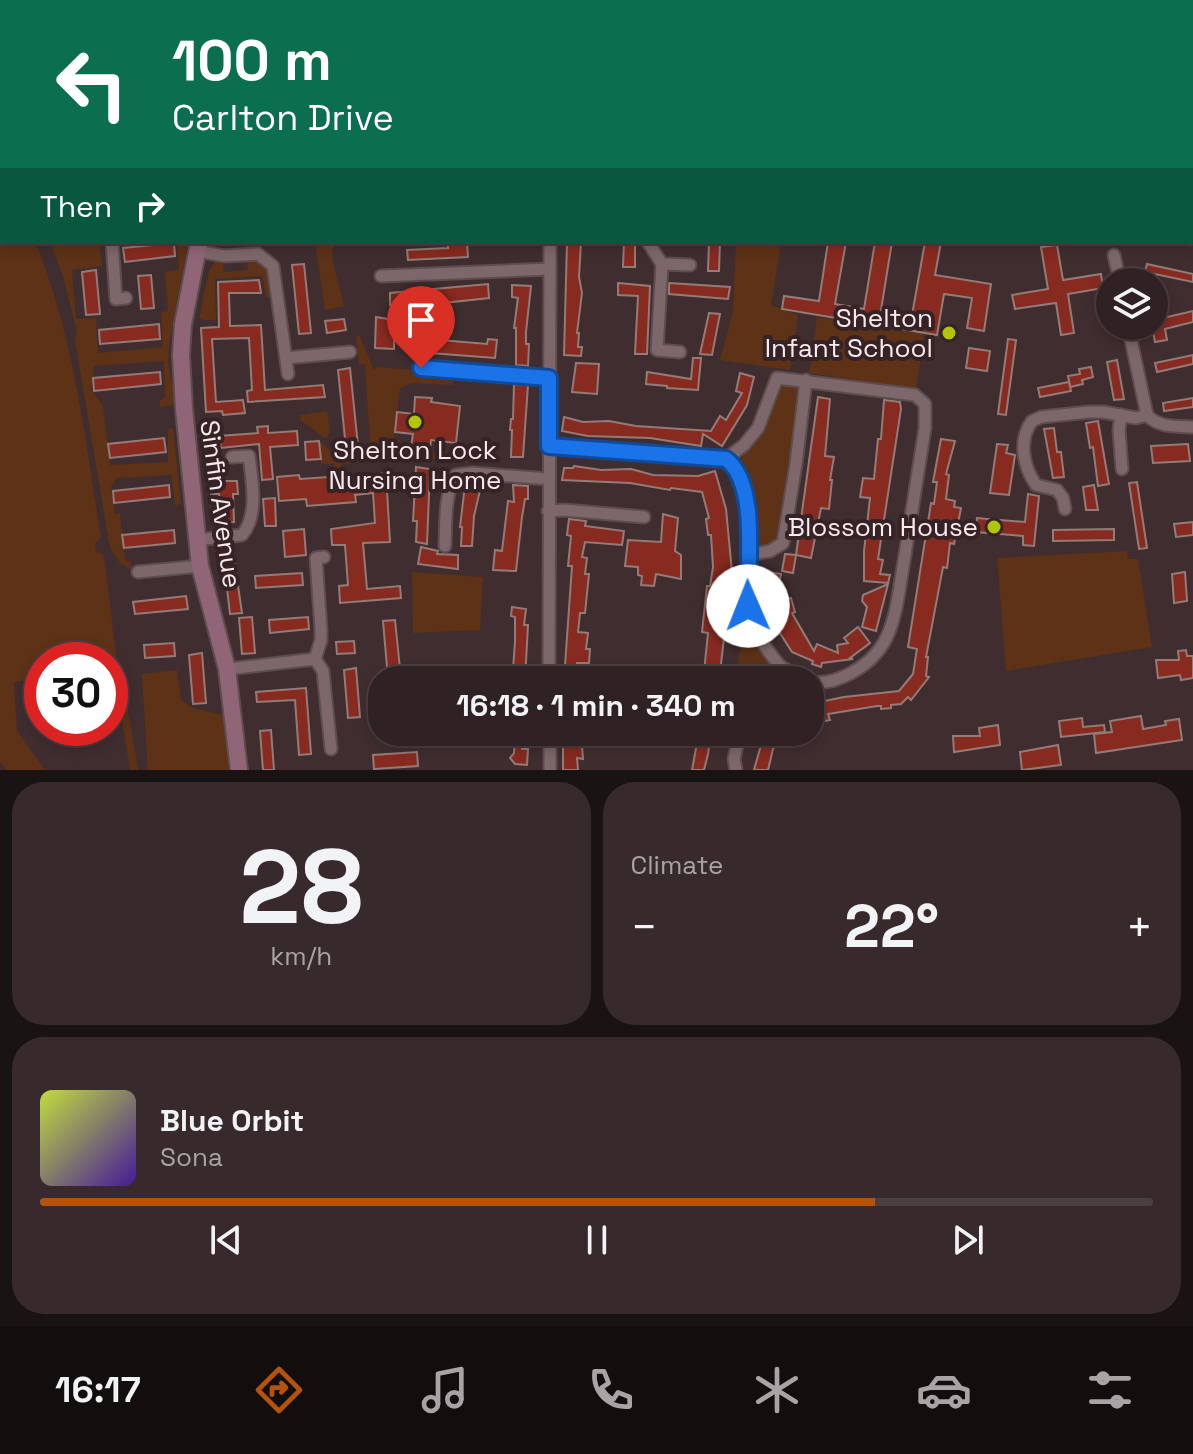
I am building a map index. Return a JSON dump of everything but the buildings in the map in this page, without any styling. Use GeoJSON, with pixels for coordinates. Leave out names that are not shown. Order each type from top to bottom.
{"type":"FeatureCollection","features":[{"type":"Feature","properties":{"kind":"street"},"geometry":{"type":"LineString","coordinates":[[112,244],[116,299],[126,298]]}},
{"type":"Feature","properties":{"kind":"street"},"geometry":{"type":"LineString","coordinates":[[549,666],[550,244]]}},
{"type":"Feature","properties":{"kind":"street"},"geometry":{"type":"LineString","coordinates":[[649,244],[662,264],[657,350],[680,352]]}},
{"type":"Feature","properties":{"kind":"street"},"geometry":{"type":"LineString","coordinates":[[198,247],[224,256],[254,254],[268,260],[276,272],[288,374]]}},
{"type":"Feature","properties":{"kind":"street","name":"Sinfin Avenue"},"geometry":{"type":"LineString","coordinates":[[198,247],[185,309],[181,355],[196,540],[227,669],[239,770]]}},
{"type":"Feature","properties":{"kind":"street"},"geometry":{"type":"LineString","coordinates":[[1114,255],[1117,268]]}},
{"type":"Feature","properties":{"kind":"street"},"geometry":{"type":"LineString","coordinates":[[662,264],[690,265]]}},
{"type":"Feature","properties":{"kind":"street"},"geometry":{"type":"LineString","coordinates":[[381,276],[550,269]]}},
{"type":"Feature","properties":{"kind":"street"},"geometry":{"type":"LineString","coordinates":[[1131,340],[1147,415],[1155,423],[1193,427]]}},
{"type":"Feature","properties":{"kind":"street"},"geometry":{"type":"LineString","coordinates":[[421,344],[421,368],[549,378]]}},
{"type":"Feature","properties":{"kind":"street"},"geometry":{"type":"LineString","coordinates":[[286,358],[350,352]]}},
{"type":"Feature","properties":{"kind":"street"},"geometry":{"type":"LineString","coordinates":[[726,459],[744,445],[758,428],[775,379],[806,380],[915,395],[925,404],[899,586],[887,636],[877,652],[853,672],[824,682]]}},
{"type":"Feature","properties":{"kind":"street"},"geometry":{"type":"LineString","coordinates":[[748,555],[770,551],[783,543],[806,380]]}},
{"type":"Feature","properties":{"kind":"street"},"geometry":{"type":"LineString","coordinates":[[1065,509],[1063,498],[1057,490],[1036,485],[1031,478],[1022,438],[1032,421],[1041,417],[1089,412],[1136,418],[1147,415]]}},
{"type":"Feature","properties":{"kind":"street"},"geometry":{"type":"LineString","coordinates":[[1121,415],[1122,469]]}},
{"type":"Feature","properties":{"kind":"street"},"geometry":{"type":"LineString","coordinates":[[549,446],[726,459],[733,465],[744,486],[750,613],[756,632],[780,666]]}},
{"type":"Feature","properties":{"kind":"street"},"geometry":{"type":"LineString","coordinates":[[196,540],[242,535],[247,529],[253,500],[249,456],[232,457]]}},
{"type":"Feature","properties":{"kind":"street"},"geometry":{"type":"LineString","coordinates":[[445,546],[447,504],[451,483],[456,475],[472,473],[548,479]]}},
{"type":"Feature","properties":{"kind":"street"},"geometry":{"type":"LineString","coordinates":[[548,511],[644,517]]}},
{"type":"Feature","properties":{"kind":"street"},"geometry":{"type":"LineString","coordinates":[[315,659],[321,640],[316,558],[324,557]]}},
{"type":"Feature","properties":{"kind":"street"},"geometry":{"type":"LineString","coordinates":[[138,572],[200,566]]}},
{"type":"Feature","properties":{"kind":"street"},"geometry":{"type":"LineString","coordinates":[[227,669],[315,659]]}},
{"type":"Feature","properties":{"kind":"street"},"geometry":{"type":"LineString","coordinates":[[315,659],[323,671],[331,749]]}},
{"type":"Feature","properties":{"kind":"street"},"geometry":{"type":"LineString","coordinates":[[550,746],[550,770]]}},
{"type":"Feature","properties":{"kind":"street"},"geometry":{"type":"LineString","coordinates":[[736,770],[734,759],[737,746]]}},
{"type":"Feature","properties":{"kind":"shaded area"},"geometry":{"type":"Polygon","coordinates":[[[0,244],[36,244],[60,314],[83,425],[101,538],[95,543],[96,551],[103,554],[105,563],[115,642],[24,642],[24,681],[14,682],[17,731],[24,746],[28,746],[45,770],[6,770],[0,761],[0,244]]]}},
{"type":"Feature","properties":{"kind":"shaded area"},"geometry":{"type":"Polygon","coordinates":[[[51,244],[99,244],[102,266],[72,270],[76,319],[96,318],[98,353],[163,347],[161,312],[168,311],[165,272],[179,270],[177,244],[188,244],[169,345],[168,364],[176,400],[172,405],[160,407],[160,400],[165,397],[164,361],[94,366],[91,390],[103,406],[110,465],[168,462],[168,429],[173,428],[181,504],[175,505],[171,475],[117,478],[111,487],[115,514],[120,514],[125,560],[131,562],[132,570],[121,564],[110,548],[75,340],[77,332],[63,276],[51,244]]]}},
{"type":"Feature","properties":{"kind":"shaded area"},"geometry":{"type":"Polygon","coordinates":[[[315,244],[334,244],[332,259],[344,306],[325,310],[315,244]]]}},
{"type":"Feature","properties":{"kind":"shaded area"},"geometry":{"type":"Polygon","coordinates":[[[736,244],[781,244],[771,305],[798,315],[790,370],[720,360],[733,312],[736,244]]]}},
{"type":"Feature","properties":{"kind":"shaded area"},"geometry":{"type":"Polygon","coordinates":[[[247,259],[266,264],[273,275],[276,297],[266,297],[262,276],[215,279],[216,320],[199,318],[209,271],[215,262],[223,262],[224,272],[248,270],[247,259]]]}},
{"type":"Feature","properties":{"kind":"shaded area"},"geometry":{"type":"Polygon","coordinates":[[[817,317],[924,334],[916,389],[809,373],[817,317]]]}},
{"type":"Feature","properties":{"kind":"shaded area"},"geometry":{"type":"Polygon","coordinates":[[[359,335],[374,370],[377,367],[454,373],[453,385],[412,383],[400,388],[394,436],[419,452],[456,454],[467,457],[468,463],[390,454],[388,461],[341,464],[342,474],[334,475],[334,464],[321,464],[319,441],[332,452],[368,450],[365,364],[359,364],[356,336],[359,335]]]}},
{"type":"Feature","properties":{"kind":"shaded area"},"geometry":{"type":"Polygon","coordinates":[[[788,384],[801,386],[779,536],[755,548],[750,493],[741,460],[758,437],[780,387],[788,384]]]}},
{"type":"Feature","properties":{"kind":"shaded area"},"geometry":{"type":"Polygon","coordinates":[[[327,411],[330,432],[326,439],[299,419],[301,415],[327,411]]]}},
{"type":"Feature","properties":{"kind":"shaded area"},"geometry":{"type":"Polygon","coordinates":[[[1127,551],[1128,559],[1138,559],[1152,647],[1006,671],[997,558],[1127,551]]]}},
{"type":"Feature","properties":{"kind":"shaded area"},"geometry":{"type":"Polygon","coordinates":[[[412,572],[483,577],[480,630],[413,633],[412,572]]]}},
{"type":"Feature","properties":{"kind":"shaded area"},"geometry":{"type":"Polygon","coordinates":[[[748,641],[756,643],[770,666],[739,666],[743,645],[748,641]]]}},
{"type":"Feature","properties":{"kind":"shaded area"},"geometry":{"type":"Polygon","coordinates":[[[177,670],[181,700],[193,708],[224,715],[231,770],[148,770],[142,674],[177,670]]]}},
{"type":"Feature","properties":{"kind":"shaded area"},"geometry":{"type":"Polygon","coordinates":[[[128,711],[138,770],[130,770],[126,746],[128,711]]]}},
{"type":"Feature","properties":{"kind":"place","name":"Shelton Infant School"},"geometry":{"type":"Point","coordinates":[949,333]}},
{"type":"Feature","properties":{"kind":"place","name":"Shelton Lock Nursing Home"},"geometry":{"type":"Point","coordinates":[415,422]}},
{"type":"Feature","properties":{"kind":"place","name":"Blossom House"},"geometry":{"type":"Point","coordinates":[994,527]}},
{"type":"Feature","properties":{"kind":"route"},"geometry":{"type":"LineString","coordinates":[[421,368],[549,378],[549,446],[726,459],[742,479],[747,503],[748,606]]}}]}
